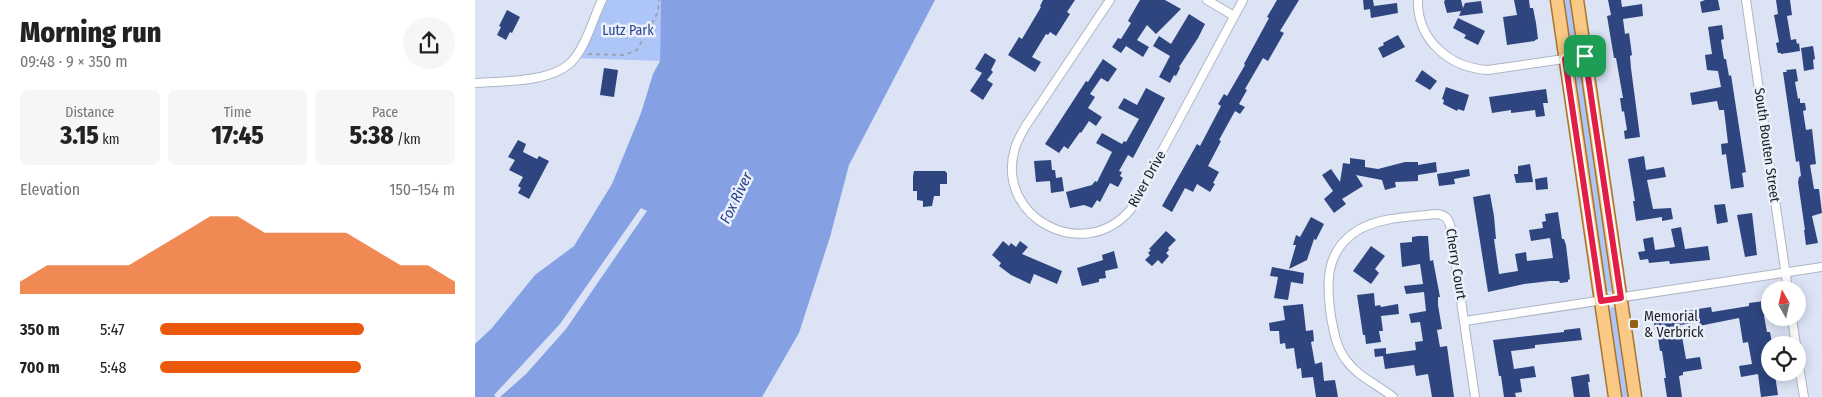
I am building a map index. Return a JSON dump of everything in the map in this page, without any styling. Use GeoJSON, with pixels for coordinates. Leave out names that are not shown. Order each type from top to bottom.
{"type":"FeatureCollection","features":[{"type":"Feature","properties":{"kind":"main road"},"geometry":{"type":"LineString","coordinates":[[1557,0],[1615,397]]}},
{"type":"Feature","properties":{"kind":"main road"},"geometry":{"type":"LineString","coordinates":[[1577,0],[1635,397]]}},
{"type":"Feature","properties":{"kind":"street"},"geometry":{"type":"LineString","coordinates":[[475,83],[520,80],[542,76],[563,68],[577,55],[602,0]]}},
{"type":"Feature","properties":{"kind":"street","name":"River Drive"},"geometry":{"type":"LineString","coordinates":[[1110,0],[1025,127],[1013,154],[1014,182],[1024,206],[1036,219],[1055,230],[1085,234],[1100,231],[1121,220],[1131,209],[1243,0]]}},
{"type":"Feature","properties":{"kind":"street"},"geometry":{"type":"LineString","coordinates":[[1207,0],[1234,16]]}},
{"type":"Feature","properties":{"kind":"street"},"geometry":{"type":"LineString","coordinates":[[1418,0],[1422,23],[1429,39],[1446,57],[1460,65],[1479,70],[1488,70],[1585,56]]}},
{"type":"Feature","properties":{"kind":"street","name":"South Bouten Street"},"geometry":{"type":"LineString","coordinates":[[1746,0],[1787,281]]}},
{"type":"Feature","properties":{"kind":"street","name":"Cherry Court"},"geometry":{"type":"LineString","coordinates":[[1393,397],[1358,374],[1345,359],[1336,342],[1327,280],[1333,258],[1347,240],[1360,230],[1377,223],[1435,214],[1441,214],[1449,220],[1475,397]]}},
{"type":"Feature","properties":{"kind":"street"},"geometry":{"type":"LineString","coordinates":[[1465,321],[1822,267]]}},
{"type":"Feature","properties":{"kind":"street"},"geometry":{"type":"LineString","coordinates":[[1801,381],[1804,397]]}},
{"type":"Feature","properties":{"kind":"path"},"geometry":{"type":"LineString","coordinates":[[577,55],[611,56],[632,54],[637,50],[658,12],[659,0]]}},
{"type":"Feature","properties":{"kind":"green space","name":"Lutz Park"},"geometry":{"type":"Polygon","coordinates":[[[602,0],[661,0],[660,61],[575,58],[602,0]]]}},
{"type":"Feature","properties":{"kind":"green space"},"geometry":{"type":"Polygon","coordinates":[[[1562,0],[1570,0],[1579,47],[1575,51],[1571,51],[1570,48],[1562,0]]]}},
{"type":"Feature","properties":{"kind":"green space"},"geometry":{"type":"Polygon","coordinates":[[[1576,64],[1581,66],[1613,290],[1610,292],[1605,290],[1573,68],[1576,64]]]}},
{"type":"Feature","properties":{"kind":"green space"},"geometry":{"type":"Polygon","coordinates":[[[1612,307],[1617,311],[1630,397],[1620,397],[1608,311],[1612,307]]]}},
{"type":"Feature","properties":{"kind":"water","name":"Fox River"},"geometry":{"type":"Polygon","coordinates":[[[661,0],[935,0],[849,165],[830,237],[799,333],[762,397],[500,397],[526,374],[566,329],[647,211],[641,208],[560,324],[494,395],[496,397],[475,397],[475,344],[492,328],[535,275],[574,246],[612,184],[641,113],[653,74],[660,61],[661,0]]]}},
{"type":"Feature","properties":{"kind":"building"},"geometry":{"type":"Polygon","coordinates":[[[1043,0],[1075,0],[1067,12],[1070,14],[1056,36],[1050,32],[1048,35],[1046,34],[1032,57],[1041,62],[1035,72],[1008,55],[1019,37],[1022,39],[1041,7],[1043,0]]]}},
{"type":"Feature","properties":{"kind":"building"},"geometry":{"type":"Polygon","coordinates":[[[1140,0],[1165,0],[1181,9],[1156,34],[1147,25],[1137,40],[1149,47],[1143,57],[1126,46],[1121,53],[1112,47],[1118,38],[1121,39],[1131,23],[1128,21],[1140,0]]]}},
{"type":"Feature","properties":{"kind":"building"},"geometry":{"type":"Polygon","coordinates":[[[1277,0],[1299,0],[1280,31],[1284,33],[1268,61],[1263,58],[1245,89],[1247,90],[1239,104],[1245,107],[1240,114],[1235,111],[1219,140],[1221,141],[1208,166],[1219,172],[1213,183],[1215,184],[1210,192],[1197,184],[1193,192],[1185,188],[1172,212],[1162,206],[1197,144],[1200,146],[1221,106],[1218,104],[1224,94],[1227,96],[1245,65],[1277,0]]]}},
{"type":"Feature","properties":{"kind":"building"},"geometry":{"type":"Polygon","coordinates":[[[1363,0],[1373,0],[1374,6],[1397,3],[1398,13],[1371,18],[1370,9],[1364,10],[1363,0]]]}},
{"type":"Feature","properties":{"kind":"building"},"geometry":{"type":"Polygon","coordinates":[[[1445,0],[1461,0],[1463,8],[1465,3],[1481,1],[1483,13],[1459,16],[1461,11],[1447,13],[1445,0]]]}},
{"type":"Feature","properties":{"kind":"building"},"geometry":{"type":"Polygon","coordinates":[[[1514,0],[1529,0],[1536,23],[1538,39],[1535,41],[1507,45],[1503,17],[1517,15],[1514,0]]]}},
{"type":"Feature","properties":{"kind":"building"},"geometry":{"type":"Polygon","coordinates":[[[1608,0],[1621,0],[1622,7],[1642,4],[1643,16],[1623,19],[1625,34],[1629,33],[1632,55],[1630,56],[1631,68],[1640,137],[1625,139],[1624,131],[1627,130],[1624,111],[1622,112],[1620,98],[1623,98],[1607,16],[1611,15],[1608,0]]]}},
{"type":"Feature","properties":{"kind":"building"},"geometry":{"type":"Polygon","coordinates":[[[1718,0],[1720,10],[1702,13],[1700,2],[1718,0]]]}},
{"type":"Feature","properties":{"kind":"building"},"geometry":{"type":"Polygon","coordinates":[[[1776,0],[1790,0],[1792,15],[1787,16],[1791,40],[1796,39],[1797,44],[1799,43],[1800,51],[1778,53],[1776,43],[1779,42],[1774,15],[1778,14],[1776,0]]]}},
{"type":"Feature","properties":{"kind":"building"},"geometry":{"type":"Polygon","coordinates":[[[507,10],[520,17],[506,40],[497,35],[507,10]]]}},
{"type":"Feature","properties":{"kind":"building"},"geometry":{"type":"Polygon","coordinates":[[[1189,14],[1205,24],[1179,67],[1176,76],[1174,75],[1170,83],[1159,77],[1170,56],[1153,46],[1159,36],[1171,44],[1189,14]]]}},
{"type":"Feature","properties":{"kind":"building"},"geometry":{"type":"Polygon","coordinates":[[[1458,18],[1485,31],[1478,45],[1464,38],[1466,35],[1453,28],[1458,18]]]}},
{"type":"Feature","properties":{"kind":"building"},"geometry":{"type":"Polygon","coordinates":[[[1722,25],[1724,39],[1721,40],[1724,59],[1726,59],[1729,76],[1731,75],[1746,172],[1742,173],[1744,187],[1731,189],[1726,154],[1722,155],[1721,144],[1728,143],[1724,110],[1719,110],[1717,101],[1692,105],[1690,93],[1721,87],[1718,71],[1707,70],[1705,55],[1712,54],[1708,27],[1722,25]]]}},
{"type":"Feature","properties":{"kind":"building"},"geometry":{"type":"Polygon","coordinates":[[[1398,35],[1405,47],[1383,58],[1378,48],[1398,35]]]}},
{"type":"Feature","properties":{"kind":"building"},"geometry":{"type":"Polygon","coordinates":[[[1813,46],[1814,69],[1804,71],[1801,48],[1813,46]]]}},
{"type":"Feature","properties":{"kind":"building"},"geometry":{"type":"Polygon","coordinates":[[[985,53],[996,60],[991,70],[993,72],[987,80],[993,84],[983,100],[970,91],[982,73],[975,69],[985,53]]]}},
{"type":"Feature","properties":{"kind":"building"},"geometry":{"type":"Polygon","coordinates":[[[1103,59],[1117,69],[1108,82],[1101,78],[1090,94],[1095,97],[1088,108],[1102,117],[1096,126],[1089,121],[1068,149],[1064,146],[1059,153],[1045,144],[1086,81],[1088,82],[1103,59]]]}},
{"type":"Feature","properties":{"kind":"building"},"geometry":{"type":"Polygon","coordinates":[[[604,68],[618,70],[614,97],[600,95],[604,68]]]}},
{"type":"Feature","properties":{"kind":"building"},"geometry":{"type":"Polygon","coordinates":[[[1796,69],[1798,81],[1795,82],[1798,99],[1800,98],[1800,103],[1805,103],[1806,110],[1803,111],[1806,130],[1812,129],[1816,164],[1810,165],[1814,189],[1819,189],[1822,213],[1812,216],[1818,243],[1806,245],[1798,182],[1801,176],[1799,161],[1796,162],[1783,72],[1796,69]]]}},
{"type":"Feature","properties":{"kind":"building"},"geometry":{"type":"Polygon","coordinates":[[[1422,70],[1437,81],[1430,90],[1415,81],[1422,70]]]}},
{"type":"Feature","properties":{"kind":"building"},"geometry":{"type":"Polygon","coordinates":[[[1446,87],[1469,95],[1464,111],[1458,109],[1457,111],[1443,104],[1444,100],[1442,99],[1446,87]]]}},
{"type":"Feature","properties":{"kind":"building"},"geometry":{"type":"Polygon","coordinates":[[[1146,88],[1165,98],[1133,158],[1128,155],[1119,171],[1122,172],[1120,176],[1123,178],[1118,187],[1110,183],[1100,202],[1097,200],[1092,208],[1084,205],[1070,208],[1066,192],[1092,185],[1095,181],[1097,182],[1112,152],[1096,143],[1102,133],[1122,144],[1124,141],[1126,142],[1139,119],[1118,108],[1124,98],[1137,105],[1146,88]]]}},
{"type":"Feature","properties":{"kind":"building"},"geometry":{"type":"Polygon","coordinates":[[[1546,89],[1548,103],[1543,103],[1545,116],[1536,117],[1535,110],[1511,113],[1511,110],[1492,113],[1489,97],[1546,89]]]}},
{"type":"Feature","properties":{"kind":"building"},"geometry":{"type":"Polygon","coordinates":[[[518,140],[526,144],[523,152],[537,159],[539,156],[549,161],[529,199],[518,193],[521,188],[518,186],[523,177],[509,170],[515,160],[508,157],[518,140]]]}},
{"type":"Feature","properties":{"kind":"building"},"geometry":{"type":"Polygon","coordinates":[[[1644,156],[1646,170],[1664,167],[1666,177],[1647,180],[1653,209],[1671,208],[1673,219],[1662,221],[1662,217],[1636,221],[1633,201],[1635,201],[1628,159],[1644,156]]]}},
{"type":"Feature","properties":{"kind":"building"},"geometry":{"type":"Polygon","coordinates":[[[1350,158],[1365,160],[1365,167],[1378,169],[1405,162],[1418,162],[1418,165],[1436,162],[1437,172],[1418,175],[1418,181],[1395,182],[1396,187],[1385,190],[1382,180],[1356,175],[1363,186],[1342,199],[1346,204],[1334,213],[1324,199],[1333,191],[1322,175],[1331,169],[1340,182],[1343,163],[1350,164],[1350,158]]]}},
{"type":"Feature","properties":{"kind":"building"},"geometry":{"type":"Polygon","coordinates":[[[1051,160],[1052,170],[1055,170],[1056,178],[1062,177],[1064,191],[1051,193],[1050,181],[1036,182],[1034,161],[1051,160]]]}},
{"type":"Feature","properties":{"kind":"building"},"geometry":{"type":"Polygon","coordinates":[[[1530,164],[1533,182],[1516,183],[1514,174],[1518,174],[1518,166],[1530,164]]]}},
{"type":"Feature","properties":{"kind":"building"},"geometry":{"type":"Polygon","coordinates":[[[1469,169],[1470,176],[1454,179],[1455,184],[1439,186],[1437,174],[1469,169]]]}},
{"type":"Feature","properties":{"kind":"building"},"geometry":{"type":"Polygon","coordinates":[[[914,171],[945,171],[947,173],[947,184],[940,184],[940,196],[934,196],[932,206],[923,207],[923,201],[917,200],[917,191],[913,191],[914,171]]]}},
{"type":"Feature","properties":{"kind":"building"},"geometry":{"type":"Polygon","coordinates":[[[1547,177],[1548,189],[1536,190],[1535,179],[1547,177]]]}},
{"type":"Feature","properties":{"kind":"building"},"geometry":{"type":"Polygon","coordinates":[[[1490,194],[1494,216],[1496,239],[1494,239],[1499,274],[1518,271],[1515,254],[1526,252],[1527,261],[1553,258],[1550,238],[1531,241],[1529,230],[1543,228],[1542,222],[1546,221],[1545,214],[1558,212],[1562,239],[1564,239],[1566,245],[1570,279],[1568,282],[1550,281],[1524,284],[1488,292],[1473,197],[1490,194]]]}},
{"type":"Feature","properties":{"kind":"building"},"geometry":{"type":"Polygon","coordinates":[[[1725,204],[1728,222],[1717,224],[1714,205],[1725,204]]]}},
{"type":"Feature","properties":{"kind":"building"},"geometry":{"type":"Polygon","coordinates":[[[1752,213],[1757,255],[1745,257],[1737,215],[1752,213]]]}},
{"type":"Feature","properties":{"kind":"building"},"geometry":{"type":"Polygon","coordinates":[[[1311,217],[1324,224],[1316,240],[1314,239],[1307,260],[1289,269],[1296,245],[1293,245],[1296,235],[1300,237],[1311,217]]]}},
{"type":"Feature","properties":{"kind":"building"},"geometry":{"type":"Polygon","coordinates":[[[1681,227],[1685,249],[1708,246],[1710,260],[1670,264],[1669,261],[1649,263],[1648,259],[1640,260],[1638,252],[1645,251],[1643,239],[1653,237],[1655,250],[1675,247],[1671,229],[1681,227]]]}},
{"type":"Feature","properties":{"kind":"building"},"geometry":{"type":"Polygon","coordinates":[[[1166,231],[1176,240],[1168,248],[1169,250],[1166,253],[1169,256],[1162,264],[1158,260],[1152,266],[1145,260],[1150,255],[1148,253],[1151,250],[1149,249],[1166,231]]]}},
{"type":"Feature","properties":{"kind":"building"},"geometry":{"type":"Polygon","coordinates":[[[1428,236],[1430,261],[1433,260],[1440,297],[1438,297],[1438,305],[1442,329],[1437,330],[1440,347],[1447,346],[1454,397],[1432,397],[1428,374],[1416,376],[1414,365],[1385,369],[1383,356],[1375,357],[1374,349],[1386,348],[1386,354],[1416,350],[1415,342],[1423,341],[1420,322],[1411,323],[1409,314],[1426,311],[1424,292],[1406,294],[1404,286],[1423,284],[1420,264],[1402,267],[1400,243],[1412,242],[1412,237],[1428,236]]]}},
{"type":"Feature","properties":{"kind":"building"},"geometry":{"type":"Polygon","coordinates":[[[1003,241],[1009,246],[1011,243],[1016,247],[1020,241],[1028,247],[1022,254],[1062,271],[1057,284],[1034,274],[1030,284],[1011,275],[999,266],[1001,263],[992,255],[1003,241]]]}},
{"type":"Feature","properties":{"kind":"building"},"geometry":{"type":"Polygon","coordinates":[[[1371,246],[1385,256],[1375,269],[1379,273],[1371,284],[1353,271],[1371,246]]]}},
{"type":"Feature","properties":{"kind":"building"},"geometry":{"type":"Polygon","coordinates":[[[1114,251],[1118,268],[1105,271],[1106,278],[1099,279],[1099,282],[1082,286],[1077,268],[1103,260],[1102,255],[1114,251]]]}},
{"type":"Feature","properties":{"kind":"building"},"geometry":{"type":"Polygon","coordinates":[[[1272,267],[1304,273],[1303,284],[1291,282],[1288,300],[1274,298],[1278,277],[1270,276],[1272,267]]]}},
{"type":"Feature","properties":{"kind":"building"},"geometry":{"type":"Polygon","coordinates":[[[1374,293],[1375,306],[1380,305],[1381,307],[1398,304],[1399,314],[1381,316],[1383,331],[1379,331],[1381,342],[1366,344],[1357,295],[1374,293]]]}},
{"type":"Feature","properties":{"kind":"building"},"geometry":{"type":"Polygon","coordinates":[[[1761,302],[1761,326],[1766,326],[1767,332],[1770,332],[1771,336],[1761,336],[1761,381],[1776,381],[1778,395],[1761,397],[1758,374],[1741,377],[1739,366],[1752,364],[1748,342],[1743,343],[1739,318],[1699,326],[1699,322],[1680,325],[1686,359],[1700,357],[1702,369],[1683,372],[1683,375],[1679,376],[1682,397],[1667,397],[1662,351],[1660,351],[1657,332],[1655,332],[1653,316],[1711,307],[1712,312],[1749,306],[1749,303],[1761,302]]]}},
{"type":"Feature","properties":{"kind":"building"},"geometry":{"type":"Polygon","coordinates":[[[1303,304],[1306,331],[1313,330],[1314,341],[1311,342],[1315,364],[1322,362],[1324,381],[1335,380],[1338,397],[1316,397],[1313,377],[1302,378],[1301,368],[1297,369],[1294,348],[1286,349],[1285,343],[1280,344],[1279,331],[1270,331],[1269,323],[1285,320],[1283,306],[1303,304]]]}},
{"type":"Feature","properties":{"kind":"building"},"geometry":{"type":"Polygon","coordinates":[[[1580,328],[1582,340],[1535,345],[1535,348],[1511,351],[1514,369],[1534,366],[1536,377],[1520,379],[1522,392],[1515,393],[1516,397],[1504,397],[1493,340],[1564,332],[1564,330],[1580,328]]]}},
{"type":"Feature","properties":{"kind":"building"},"geometry":{"type":"Polygon","coordinates":[[[1589,374],[1590,397],[1574,397],[1571,377],[1589,374]]]}},
{"type":"Feature","properties":{"kind":"place","name":"Memorial & Verbrick"},"geometry":{"type":"Point","coordinates":[1634,324]}},
{"type":"Feature","properties":{"kind":"route"},"geometry":{"type":"LineString","coordinates":[[1585,56],[1621,298],[1601,301],[1565,59],[1585,56]]}}]}
